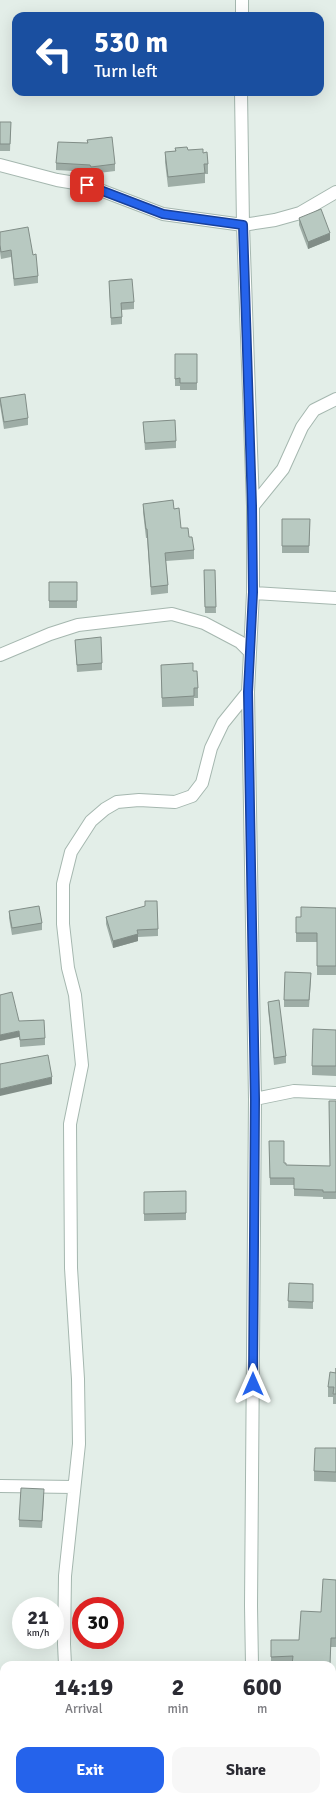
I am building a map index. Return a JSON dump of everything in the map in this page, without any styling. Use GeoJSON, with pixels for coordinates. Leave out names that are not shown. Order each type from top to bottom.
{"type":"FeatureCollection","features":[{"type":"Feature","properties":{"kind":"street"},"geometry":{"type":"LineString","coordinates":[[242,0],[242,12]]}},
{"type":"Feature","properties":{"kind":"street"},"geometry":{"type":"LineString","coordinates":[[241,96],[253,592],[248,692],[255,1099],[251,1606],[252,1661]]}},
{"type":"Feature","properties":{"kind":"street"},"geometry":{"type":"LineString","coordinates":[[0,165],[57,180],[87,185],[163,214],[243,225],[275,220],[300,213],[336,192]]}},
{"type":"Feature","properties":{"kind":"street"},"geometry":{"type":"LineString","coordinates":[[252,506],[283,469],[302,427],[314,410],[336,399]]}},
{"type":"Feature","properties":{"kind":"street"},"geometry":{"type":"LineString","coordinates":[[253,592],[336,598]]}},
{"type":"Feature","properties":{"kind":"street"},"geometry":{"type":"LineString","coordinates":[[0,655],[50,634],[78,625],[172,614],[204,623],[240,642],[250,652]]}},
{"type":"Feature","properties":{"kind":"street"},"geometry":{"type":"LineString","coordinates":[[65,1661],[65,1576],[79,1444],[78,1379],[71,1268],[70,1124],[82,1066],[76,995],[68,968],[63,924],[63,884],[71,852],[91,821],[105,809],[117,802],[139,800],[175,802],[192,796],[202,783],[211,748],[223,723],[248,692]]}},
{"type":"Feature","properties":{"kind":"street"},"geometry":{"type":"LineString","coordinates":[[255,1099],[294,1091],[336,1093]]}},
{"type":"Feature","properties":{"kind":"street"},"geometry":{"type":"LineString","coordinates":[[0,1486],[74,1487]]}},
{"type":"Feature","properties":{"kind":"building"},"geometry":{"type":"Polygon","coordinates":[[[0,122],[11,122],[10,144],[0,144],[0,122]]]}},
{"type":"Feature","properties":{"kind":"building"},"geometry":{"type":"Polygon","coordinates":[[[112,137],[115,164],[91,167],[90,165],[56,163],[58,142],[88,143],[87,140],[112,137]]]}},
{"type":"Feature","properties":{"kind":"building"},"geometry":{"type":"Polygon","coordinates":[[[187,147],[188,150],[203,149],[203,153],[207,152],[208,164],[204,164],[205,173],[168,177],[165,152],[176,151],[175,148],[187,147]]]}},
{"type":"Feature","properties":{"kind":"building"},"geometry":{"type":"Polygon","coordinates":[[[321,209],[330,233],[308,242],[299,218],[321,209]]]}},
{"type":"Feature","properties":{"kind":"building"},"geometry":{"type":"Polygon","coordinates":[[[28,227],[33,255],[36,254],[38,276],[14,279],[11,250],[1,252],[0,232],[28,227]]]}},
{"type":"Feature","properties":{"kind":"building"},"geometry":{"type":"Polygon","coordinates":[[[132,279],[134,302],[121,303],[122,317],[111,318],[109,281],[132,279]]]}},
{"type":"Feature","properties":{"kind":"building"},"geometry":{"type":"Polygon","coordinates":[[[175,354],[197,354],[197,383],[180,383],[180,378],[175,379],[175,354]]]}},
{"type":"Feature","properties":{"kind":"building"},"geometry":{"type":"Polygon","coordinates":[[[25,394],[28,418],[4,422],[0,398],[25,394]]]}},
{"type":"Feature","properties":{"kind":"building"},"geometry":{"type":"Polygon","coordinates":[[[175,420],[176,441],[145,443],[143,422],[175,420]]]}},
{"type":"Feature","properties":{"kind":"building"},"geometry":{"type":"Polygon","coordinates":[[[173,500],[174,509],[179,508],[181,528],[188,528],[189,537],[192,537],[194,550],[165,553],[168,585],[151,587],[147,529],[143,504],[173,500]]]}},
{"type":"Feature","properties":{"kind":"building"},"geometry":{"type":"Polygon","coordinates":[[[282,519],[310,519],[309,546],[282,546],[282,519]]]}},
{"type":"Feature","properties":{"kind":"building"},"geometry":{"type":"Polygon","coordinates":[[[204,570],[215,570],[216,607],[205,607],[204,570]]]}},
{"type":"Feature","properties":{"kind":"building"},"geometry":{"type":"Polygon","coordinates":[[[49,582],[77,582],[77,601],[49,601],[49,582]]]}},
{"type":"Feature","properties":{"kind":"building"},"geometry":{"type":"Polygon","coordinates":[[[101,637],[102,663],[77,665],[75,640],[101,637]]]}},
{"type":"Feature","properties":{"kind":"building"},"geometry":{"type":"Polygon","coordinates":[[[193,663],[193,671],[197,671],[198,688],[194,688],[194,696],[162,698],[161,665],[193,663]]]}},
{"type":"Feature","properties":{"kind":"building"},"geometry":{"type":"Polygon","coordinates":[[[145,901],[157,901],[158,929],[137,930],[138,934],[113,941],[106,917],[145,906],[145,901]]]}},
{"type":"Feature","properties":{"kind":"building"},"geometry":{"type":"Polygon","coordinates":[[[39,906],[42,923],[12,928],[9,911],[39,906]]]}},
{"type":"Feature","properties":{"kind":"building"},"geometry":{"type":"Polygon","coordinates":[[[301,907],[336,908],[336,966],[317,966],[317,933],[296,933],[296,917],[301,917],[301,907]]]}},
{"type":"Feature","properties":{"kind":"building"},"geometry":{"type":"Polygon","coordinates":[[[285,972],[311,973],[309,1000],[284,1000],[285,972]]]}},
{"type":"Feature","properties":{"kind":"building"},"geometry":{"type":"Polygon","coordinates":[[[12,992],[19,1021],[44,1020],[45,1038],[20,1040],[19,1031],[0,1035],[0,995],[12,992]]]}},
{"type":"Feature","properties":{"kind":"building"},"geometry":{"type":"Polygon","coordinates":[[[279,1000],[286,1056],[274,1058],[268,1002],[279,1000]]]}},
{"type":"Feature","properties":{"kind":"building"},"geometry":{"type":"Polygon","coordinates":[[[313,1029],[336,1030],[336,1066],[312,1066],[313,1029]]]}},
{"type":"Feature","properties":{"kind":"building"},"geometry":{"type":"Polygon","coordinates":[[[48,1055],[52,1077],[0,1089],[0,1064],[48,1055]]]}},
{"type":"Feature","properties":{"kind":"building"},"geometry":{"type":"Polygon","coordinates":[[[329,1101],[336,1101],[336,1192],[294,1189],[294,1178],[270,1178],[269,1141],[284,1141],[284,1163],[286,1163],[286,1165],[330,1166],[329,1101]]]}},
{"type":"Feature","properties":{"kind":"building"},"geometry":{"type":"Polygon","coordinates":[[[186,1191],[186,1213],[144,1214],[144,1192],[186,1191]]]}},
{"type":"Feature","properties":{"kind":"building"},"geometry":{"type":"Polygon","coordinates":[[[289,1283],[313,1284],[313,1302],[288,1301],[289,1283]]]}},
{"type":"Feature","properties":{"kind":"building"},"geometry":{"type":"Polygon","coordinates":[[[330,1372],[336,1373],[336,1394],[333,1394],[334,1387],[328,1387],[330,1372]]]}},
{"type":"Feature","properties":{"kind":"building"},"geometry":{"type":"Polygon","coordinates":[[[315,1448],[336,1448],[336,1472],[314,1471],[315,1448]]]}},
{"type":"Feature","properties":{"kind":"building"},"geometry":{"type":"Polygon","coordinates":[[[21,1488],[44,1489],[42,1521],[19,1520],[21,1488]]]}},
{"type":"Feature","properties":{"kind":"building"},"geometry":{"type":"Polygon","coordinates":[[[323,1579],[336,1580],[336,1638],[331,1638],[330,1661],[292,1661],[293,1656],[271,1657],[271,1640],[299,1640],[301,1611],[321,1612],[323,1579]]]}},
{"type":"Feature","properties":{"kind":"route"},"geometry":{"type":"LineString","coordinates":[[87,185],[163,214],[212,222],[243,225],[252,506],[253,592],[248,692],[255,1099],[253,1384]]}}]}
